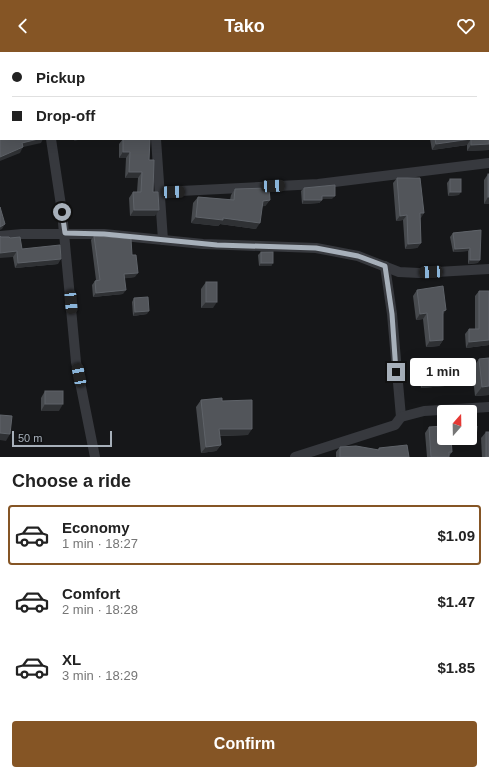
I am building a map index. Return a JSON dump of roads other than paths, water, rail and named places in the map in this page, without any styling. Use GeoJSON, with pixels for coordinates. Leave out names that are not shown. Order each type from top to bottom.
{"type":"FeatureCollection","features":[{"type":"Feature","properties":{"kind":"street"},"geometry":{"type":"LineString","coordinates":[[51,140],[65,233],[76,362],[95,457]]}},
{"type":"Feature","properties":{"kind":"street"},"geometry":{"type":"LineString","coordinates":[[156,140],[163,240]]}},
{"type":"Feature","properties":{"kind":"street"},"geometry":{"type":"LineString","coordinates":[[160,192],[318,184],[489,163]]}},
{"type":"Feature","properties":{"kind":"street"},"geometry":{"type":"LineString","coordinates":[[0,236],[65,233],[104,234],[224,245],[316,248],[358,256],[399,272],[419,273],[489,269]]}},
{"type":"Feature","properties":{"kind":"street"},"geometry":{"type":"LineString","coordinates":[[385,266],[392,314],[402,417]]}},
{"type":"Feature","properties":{"kind":"street"},"geometry":{"type":"LineString","coordinates":[[295,457],[395,425],[402,417],[424,411],[489,407]]}}]}
